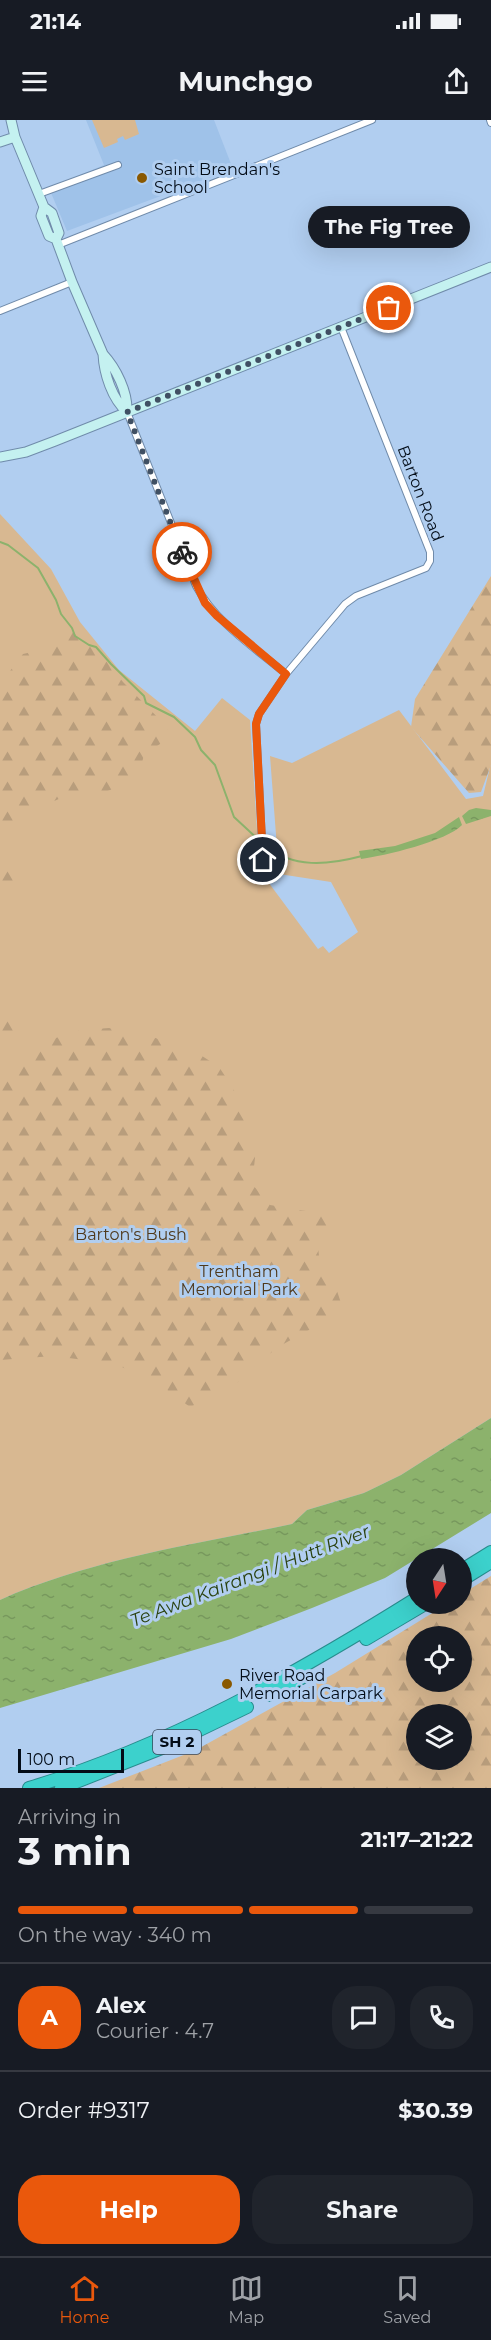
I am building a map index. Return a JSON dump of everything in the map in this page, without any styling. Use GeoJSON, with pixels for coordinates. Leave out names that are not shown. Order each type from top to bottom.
{"type":"FeatureCollection","features":[{"type":"Feature","properties":{"kind":"highway"},"geometry":{"type":"LineString","coordinates":[[472,1564],[491,1552]]}},
{"type":"Feature","properties":{"kind":"highway"},"geometry":{"type":"LineString","coordinates":[[472,1574],[491,1562]]}},
{"type":"Feature","properties":{"kind":"highway","name":"SH 2"},"geometry":{"type":"LineString","coordinates":[[29,1788],[80,1771],[206,1718],[320,1658],[406,1605]]}},
{"type":"Feature","properties":{"kind":"highway","name":"SH 2"},"geometry":{"type":"LineString","coordinates":[[61,1788],[122,1766],[210,1726],[288,1686],[408,1614]]}},
{"type":"Feature","properties":{"kind":"main road"},"geometry":{"type":"LineString","coordinates":[[11,120],[15,137],[44,207],[41,216],[49,236],[57,242],[103,354],[104,367],[118,404],[127,412]]}},
{"type":"Feature","properties":{"kind":"main road"},"geometry":{"type":"LineString","coordinates":[[0,142],[15,137]]}},
{"type":"Feature","properties":{"kind":"main road"},"geometry":{"type":"LineString","coordinates":[[0,457],[38,448],[491,267]]}},
{"type":"Feature","properties":{"kind":"street"},"geometry":{"type":"LineString","coordinates":[[57,242],[372,120]]}},
{"type":"Feature","properties":{"kind":"street"},"geometry":{"type":"LineString","coordinates":[[39,194],[118,165]]}},
{"type":"Feature","properties":{"kind":"street"},"geometry":{"type":"LineString","coordinates":[[0,311],[72,282]]}},
{"type":"Feature","properties":{"kind":"street","name":"Barton Road"},"geometry":{"type":"LineString","coordinates":[[286,674],[345,604],[367,590],[426,567],[430,561],[430,552],[341,327]]}},
{"type":"Feature","properties":{"kind":"street"},"geometry":{"type":"LineString","coordinates":[[127,412],[196,586],[205,603],[217,616],[286,674],[259,714],[256,724],[263,860]]}},
{"type":"Feature","properties":{"kind":"shaded area","name":"Saint Brendan's School"},"geometry":{"type":"Polygon","coordinates":[[[86,120],[214,120],[233,169],[67,231],[49,188],[104,165],[86,120]]]}},
{"type":"Feature","properties":{"kind":"green space"},"geometry":{"type":"Polygon","coordinates":[[[92,120],[135,120],[139,134],[125,140],[123,136],[117,139],[118,142],[104,148],[92,120]]]}},
{"type":"Feature","properties":{"kind":"green space","name":"Trentham Memorial Park"},"geometry":{"type":"Polygon","coordinates":[[[0,514],[51,569],[80,622],[119,670],[195,731],[222,698],[250,720],[258,846],[251,853],[254,863],[318,949],[323,946],[329,953],[358,932],[331,882],[279,874],[270,756],[292,763],[399,710],[466,799],[483,796],[491,763],[491,1418],[401,1475],[364,1493],[307,1510],[292,1524],[107,1563],[0,1600],[0,514]]]}},
{"type":"Feature","properties":{"kind":"green space"},"geometry":{"type":"Polygon","coordinates":[[[491,576],[491,765],[481,792],[469,793],[411,727],[415,699],[491,576]]]}},
{"type":"Feature","properties":{"kind":"green space"},"geometry":{"type":"Polygon","coordinates":[[[73,620],[123,682],[168,728],[160,744],[144,755],[139,774],[125,784],[95,796],[72,793],[21,816],[0,829],[0,679],[7,675],[23,654],[62,645],[68,635],[66,626],[73,620]]]}},
{"type":"Feature","properties":{"kind":"green space"},"geometry":{"type":"Polygon","coordinates":[[[0,854],[7,855],[19,874],[12,886],[0,896],[0,854]]]}},
{"type":"Feature","properties":{"kind":"green space"},"geometry":{"type":"Polygon","coordinates":[[[0,998],[4,1004],[10,1005],[18,1018],[14,1033],[0,1045],[0,998]]]}},
{"type":"Feature","properties":{"kind":"green space","name":"Barton's Bush"},"geometry":{"type":"Polygon","coordinates":[[[109,1028],[150,1036],[199,1054],[219,1067],[233,1088],[242,1109],[255,1158],[252,1184],[270,1205],[318,1213],[332,1220],[330,1231],[317,1237],[319,1256],[335,1285],[342,1306],[329,1319],[278,1347],[232,1388],[190,1407],[167,1390],[116,1364],[53,1356],[0,1360],[0,1064],[13,1074],[49,1040],[81,1030],[109,1028]]]}},
{"type":"Feature","properties":{"kind":"green space"},"geometry":{"type":"Polygon","coordinates":[[[491,1576],[491,1788],[99,1788],[194,1751],[335,1673],[406,1629],[406,1692],[472,1692],[472,1626],[411,1626],[431,1614],[472,1614],[472,1588],[491,1576]]]}},
{"type":"Feature","properties":{"kind":"water"},"geometry":{"type":"Polygon","coordinates":[[[476,808],[491,810],[491,816],[466,824],[462,816],[476,808]]]}},
{"type":"Feature","properties":{"kind":"water"},"geometry":{"type":"Polygon","coordinates":[[[459,817],[462,825],[443,837],[399,851],[361,859],[359,851],[395,846],[435,833],[459,817]]]}},
{"type":"Feature","properties":{"kind":"water","name":"Te Awa Kairangi / Hutt River"},"geometry":{"type":"Polygon","coordinates":[[[491,1418],[491,1513],[434,1548],[406,1548],[406,1565],[385,1578],[231,1639],[0,1708],[0,1600],[107,1563],[292,1524],[307,1510],[364,1493],[401,1475],[491,1418]]]}},
{"type":"Feature","properties":{"kind":"waterway"},"geometry":{"type":"LineString","coordinates":[[0,542],[8,545],[38,568],[75,636],[96,647],[144,696],[146,703],[174,717],[195,737],[201,750],[215,765],[234,817],[261,842]]}},
{"type":"Feature","properties":{"kind":"waterway"},"geometry":{"type":"LineString","coordinates":[[265,845],[287,858],[311,863],[362,856]]}},
{"type":"Feature","properties":{"kind":"way so far"},"geometry":{"type":"LineString","coordinates":[[182,552],[127,412],[389,308]]}},
{"type":"Feature","properties":{"kind":"place","name":"Saint Brendan's School"},"geometry":{"type":"Point","coordinates":[142,178]}},
{"type":"Feature","properties":{"kind":"place","name":"The Fig Tree"},"geometry":{"type":"Point","coordinates":[389,308]}},
{"type":"Feature","properties":{"kind":"place","name":"River Road Memorial Carpark"},"geometry":{"type":"Point","coordinates":[227,1684]}},
{"type":"Feature","properties":{"kind":"route"},"geometry":{"type":"LineString","coordinates":[[182,552],[205,603],[217,616],[286,674],[259,714],[255,730],[263,860]]}}]}
